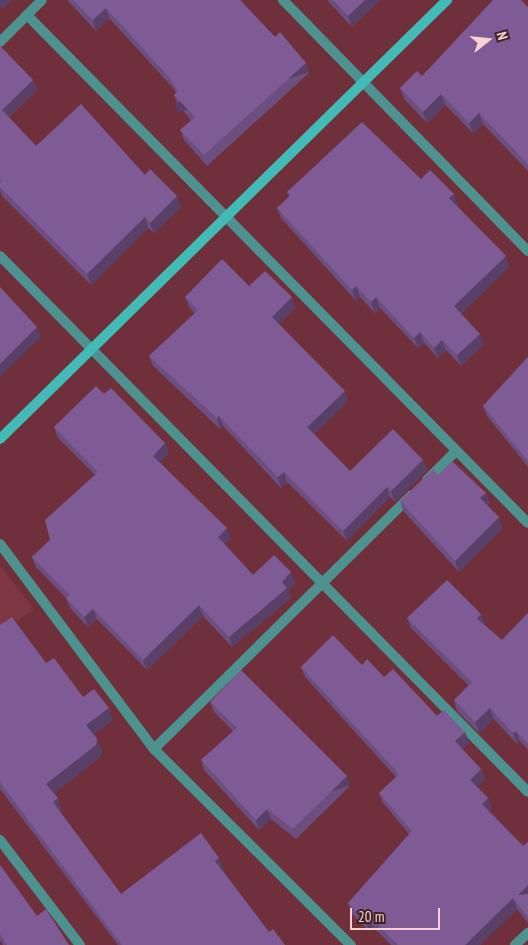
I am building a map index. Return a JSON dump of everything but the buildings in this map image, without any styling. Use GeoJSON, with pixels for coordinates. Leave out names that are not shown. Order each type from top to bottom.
{"type":"FeatureCollection","features":[{"type":"Feature","properties":{"kind":"street"},"geometry":{"type":"LineString","coordinates":[[0,42],[42,0]]}},
{"type":"Feature","properties":{"kind":"street"},"geometry":{"type":"LineString","coordinates":[[283,0],[528,251]]}},
{"type":"Feature","properties":{"kind":"street"},"geometry":{"type":"LineString","coordinates":[[0,439],[361,81],[447,0]]}},
{"type":"Feature","properties":{"kind":"street"},"geometry":{"type":"LineString","coordinates":[[27,15],[227,215],[528,523]]}},
{"type":"Feature","properties":{"kind":"street"},"geometry":{"type":"LineString","coordinates":[[0,256],[528,792]]}},
{"type":"Feature","properties":{"kind":"street"},"geometry":{"type":"LineString","coordinates":[[154,749],[456,451]]}},
{"type":"Feature","properties":{"kind":"street"},"geometry":{"type":"LineString","coordinates":[[0,544],[154,749],[351,945]]}},
{"type":"Feature","properties":{"kind":"street"},"geometry":{"type":"LineString","coordinates":[[0,840],[80,945]]}},
{"type":"Feature","properties":{"kind":"street"},"geometry":{"type":"LineString","coordinates":[[516,945],[528,932]]}},
{"type":"Feature","properties":{"kind":"shaded area"},"geometry":{"type":"Polygon","coordinates":[[[0,565],[34,609],[0,634],[0,565]]]}}]}
